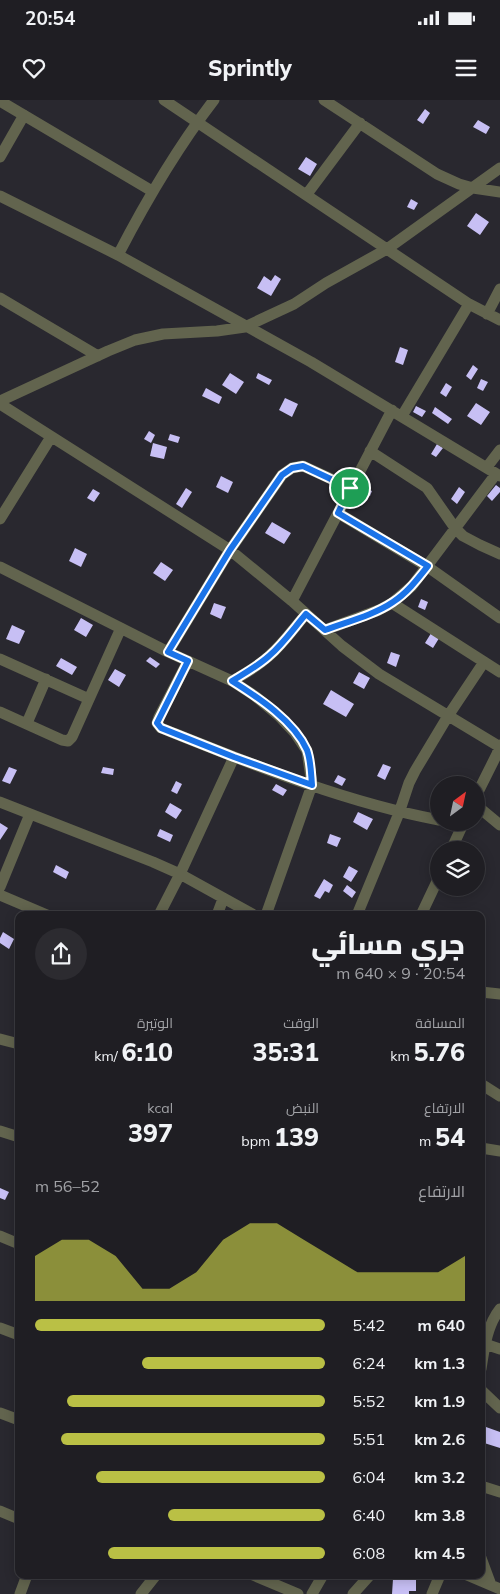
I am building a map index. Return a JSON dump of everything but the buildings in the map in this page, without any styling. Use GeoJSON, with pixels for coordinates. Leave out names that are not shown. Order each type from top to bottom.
{"type":"FeatureCollection","features":[{"type":"Feature","properties":{"kind":"street"},"geometry":{"type":"LineString","coordinates":[[164,100],[469,304],[500,320]]}},
{"type":"Feature","properties":{"kind":"street"},"geometry":{"type":"LineString","coordinates":[[118,255],[152,191],[197,122],[214,100]]}},
{"type":"Feature","properties":{"kind":"street"},"geometry":{"type":"LineString","coordinates":[[324,100],[437,174],[459,184],[500,192]]}},
{"type":"Feature","properties":{"kind":"street"},"geometry":{"type":"LineString","coordinates":[[0,101],[152,191]]}},
{"type":"Feature","properties":{"kind":"street"},"geometry":{"type":"LineString","coordinates":[[0,157],[24,116]]}},
{"type":"Feature","properties":{"kind":"street"},"geometry":{"type":"LineString","coordinates":[[307,194],[360,124]]}},
{"type":"Feature","properties":{"kind":"street"},"geometry":{"type":"LineString","coordinates":[[0,403],[135,340],[163,334],[217,331],[244,326],[294,304],[387,249],[500,168]]}},
{"type":"Feature","properties":{"kind":"street"},"geometry":{"type":"LineString","coordinates":[[0,196],[118,255],[311,362],[494,472]]}},
{"type":"Feature","properties":{"kind":"street"},"geometry":{"type":"LineString","coordinates":[[487,314],[500,289]]}},
{"type":"Feature","properties":{"kind":"street"},"geometry":{"type":"LineString","coordinates":[[0,298],[98,356]]}},
{"type":"Feature","properties":{"kind":"street"},"geometry":{"type":"LineString","coordinates":[[292,600],[322,546],[370,451],[469,304]]}},
{"type":"Feature","properties":{"kind":"street"},"geometry":{"type":"LineString","coordinates":[[0,403],[230,550],[292,600],[360,661],[499,750],[485,778]]}},
{"type":"Feature","properties":{"kind":"street"},"geometry":{"type":"LineString","coordinates":[[0,519],[51,436]]}},
{"type":"Feature","properties":{"kind":"street"},"geometry":{"type":"LineString","coordinates":[[325,630],[379,610],[392,603],[412,586],[494,472],[500,450]]}},
{"type":"Feature","properties":{"kind":"street"},"geometry":{"type":"LineString","coordinates":[[370,451],[427,488],[455,528],[472,541],[500,554]]}},
{"type":"Feature","properties":{"kind":"street"},"geometry":{"type":"LineString","coordinates":[[168,652],[230,550],[282,475],[292,468],[303,466],[350,488]]}},
{"type":"Feature","properties":{"kind":"street"},"geometry":{"type":"LineString","coordinates":[[338,513],[428,566],[500,618]]}},
{"type":"Feature","properties":{"kind":"street"},"geometry":{"type":"LineString","coordinates":[[0,567],[168,652],[232,681],[255,696],[279,716],[295,733],[307,751],[312,785],[267,911]]}},
{"type":"Feature","properties":{"kind":"street"},"geometry":{"type":"LineString","coordinates":[[392,603],[500,672]]}},
{"type":"Feature","properties":{"kind":"street"},"geometry":{"type":"LineString","coordinates":[[232,681],[257,666],[269,656],[284,642],[306,614]]}},
{"type":"Feature","properties":{"kind":"street"},"geometry":{"type":"LineString","coordinates":[[0,712],[68,741],[72,737],[122,628]]}},
{"type":"Feature","properties":{"kind":"street"},"geometry":{"type":"LineString","coordinates":[[0,659],[89,699]]}},
{"type":"Feature","properties":{"kind":"street"},"geometry":{"type":"LineString","coordinates":[[188,661],[157,723],[161,728],[312,785],[399,813],[430,818]]}},
{"type":"Feature","properties":{"kind":"street"},"geometry":{"type":"LineString","coordinates":[[359,911],[415,771],[448,716],[484,662]]}},
{"type":"Feature","properties":{"kind":"street"},"geometry":{"type":"LineString","coordinates":[[27,723],[46,680]]}},
{"type":"Feature","properties":{"kind":"street"},"geometry":{"type":"LineString","coordinates":[[161,911],[234,757]]}},
{"type":"Feature","properties":{"kind":"street"},"geometry":{"type":"LineString","coordinates":[[0,802],[153,862],[180,874],[246,911]]}},
{"type":"Feature","properties":{"kind":"street"},"geometry":{"type":"LineString","coordinates":[[485,812],[500,825]]}},
{"type":"Feature","properties":{"kind":"street"},"geometry":{"type":"LineString","coordinates":[[0,887],[30,814]]}},
{"type":"Feature","properties":{"kind":"street"},"geometry":{"type":"LineString","coordinates":[[0,895],[38,911]]}},
{"type":"Feature","properties":{"kind":"street"},"geometry":{"type":"LineString","coordinates":[[423,911],[430,896]]}},
{"type":"Feature","properties":{"kind":"street"},"geometry":{"type":"LineString","coordinates":[[218,911],[223,899]]}},
{"type":"Feature","properties":{"kind":"street"},"geometry":{"type":"LineString","coordinates":[[485,992],[500,994]]}},
{"type":"Feature","properties":{"kind":"street"},"geometry":{"type":"LineString","coordinates":[[0,1039],[15,1037]]}},
{"type":"Feature","properties":{"kind":"street"},"geometry":{"type":"LineString","coordinates":[[0,1039],[15,1043]]}},
{"type":"Feature","properties":{"kind":"street"},"geometry":{"type":"LineString","coordinates":[[485,1087],[500,1096]]}},
{"type":"Feature","properties":{"kind":"street"},"geometry":{"type":"LineString","coordinates":[[0,1131],[15,1137]]}},
{"type":"Feature","properties":{"kind":"street"},"geometry":{"type":"LineString","coordinates":[[485,1149],[500,1151]]}},
{"type":"Feature","properties":{"kind":"street"},"geometry":{"type":"LineString","coordinates":[[0,1236],[15,1242]]}},
{"type":"Feature","properties":{"kind":"street"},"geometry":{"type":"LineString","coordinates":[[500,1309],[495,1315],[485,1344],[500,1349]]}},
{"type":"Feature","properties":{"kind":"street"},"geometry":{"type":"LineString","coordinates":[[0,1328],[15,1334]]}},
{"type":"Feature","properties":{"kind":"street"},"geometry":{"type":"LineString","coordinates":[[485,1394],[500,1408]]}},
{"type":"Feature","properties":{"kind":"street"},"geometry":{"type":"LineString","coordinates":[[0,1413],[15,1419]]}},
{"type":"Feature","properties":{"kind":"street"},"geometry":{"type":"LineString","coordinates":[[485,1487],[500,1492]]}},
{"type":"Feature","properties":{"kind":"street"},"geometry":{"type":"LineString","coordinates":[[0,1511],[15,1517]]}},
{"type":"Feature","properties":{"kind":"street"},"geometry":{"type":"LineString","coordinates":[[485,1566],[496,1587]]}},
{"type":"Feature","properties":{"kind":"street"},"geometry":{"type":"LineString","coordinates":[[20,1594],[26,1579]]}},
{"type":"Feature","properties":{"kind":"street"},"geometry":{"type":"LineString","coordinates":[[141,1594],[153,1579]]}},
{"type":"Feature","properties":{"kind":"street"},"geometry":{"type":"LineString","coordinates":[[262,1579],[298,1594]]}},
{"type":"Feature","properties":{"kind":"street"},"geometry":{"type":"LineString","coordinates":[[312,1594],[321,1579]]}},
{"type":"Feature","properties":{"kind":"street"},"geometry":{"type":"LineString","coordinates":[[353,1594],[366,1579]]}},
{"type":"Feature","properties":{"kind":"street"},"geometry":{"type":"LineString","coordinates":[[432,1594],[438,1579]]}},
{"type":"Feature","properties":{"kind":"street"},"geometry":{"type":"LineString","coordinates":[[476,1579],[496,1587]]}},
{"type":"Feature","properties":{"kind":"route"},"geometry":{"type":"LineString","coordinates":[[303,466],[350,488],[338,513],[428,566],[412,586],[392,603],[379,610],[325,630],[306,614],[284,642],[269,656],[257,666],[232,681],[255,696],[279,716],[295,733],[307,751],[312,785],[161,728],[157,723],[159,717],[188,661],[168,652],[230,550],[282,475],[292,468],[303,466]]}}]}
